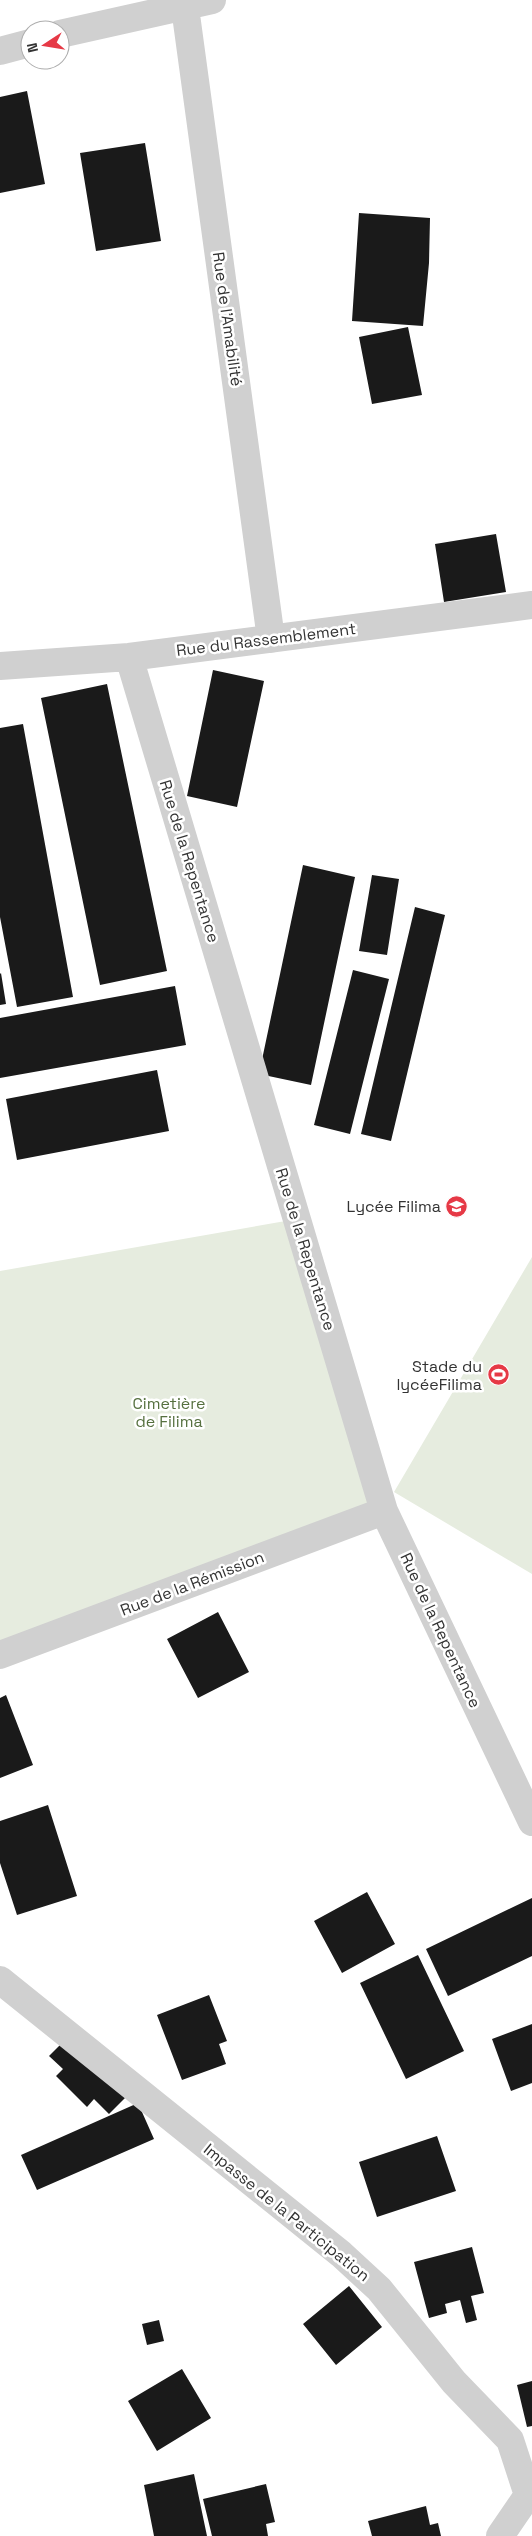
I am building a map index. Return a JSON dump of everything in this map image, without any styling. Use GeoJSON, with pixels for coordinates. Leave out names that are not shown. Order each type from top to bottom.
{"type":"FeatureCollection","features":[{"type":"Feature","properties":{"kind":"street"},"geometry":{"type":"LineString","coordinates":[[70,32],[185,3],[212,0]]}},
{"type":"Feature","properties":{"kind":"street","name":"Rue de l'Amabilité"},"geometry":{"type":"LineString","coordinates":[[185,3],[271,639]]}},
{"type":"Feature","properties":{"kind":"street"},"geometry":{"type":"LineString","coordinates":[[0,51],[20,46]]}},
{"type":"Feature","properties":{"kind":"street","name":"Rue du Rassemblement"},"geometry":{"type":"LineString","coordinates":[[0,666],[129,657],[532,605]]}},
{"type":"Feature","properties":{"kind":"street","name":"Rue de la Repentance"},"geometry":{"type":"LineString","coordinates":[[129,657],[384,1511],[532,1822]]}},
{"type":"Feature","properties":{"kind":"street","name":"Rue de la Rémission"},"geometry":{"type":"LineString","coordinates":[[0,1655],[384,1511]]}},
{"type":"Feature","properties":{"kind":"street","name":"Impasse de la Participation"},"geometry":{"type":"LineString","coordinates":[[0,1980],[342,2254],[379,2288],[454,2382],[510,2440],[528,2495],[500,2536]]}},
{"type":"Feature","properties":{"kind":"green space","name":"Cimetière de Filima"},"geometry":{"type":"Polygon","coordinates":[[[297,1219],[384,1511],[0,1655],[0,1271],[297,1219]]]}},
{"type":"Feature","properties":{"kind":"green space","name":"Stade du lycéeFilima"},"geometry":{"type":"Polygon","coordinates":[[[532,1257],[532,1574],[394,1492],[532,1257]]]}},
{"type":"Feature","properties":{"kind":"building"},"geometry":{"type":"Polygon","coordinates":[[[27,91],[45,184],[0,193],[0,97],[27,91]]]}},
{"type":"Feature","properties":{"kind":"building"},"geometry":{"type":"Polygon","coordinates":[[[145,143],[161,241],[96,251],[80,153],[145,143]]]}},
{"type":"Feature","properties":{"kind":"building"},"geometry":{"type":"Polygon","coordinates":[[[359,213],[430,218],[429,263],[423,326],[352,321],[359,213]]]}},
{"type":"Feature","properties":{"kind":"building"},"geometry":{"type":"Polygon","coordinates":[[[408,327],[422,395],[372,404],[359,337],[408,327]]]}},
{"type":"Feature","properties":{"kind":"building"},"geometry":{"type":"Polygon","coordinates":[[[496,534],[506,592],[444,602],[435,544],[496,534]]]}},
{"type":"Feature","properties":{"kind":"building"},"geometry":{"type":"Polygon","coordinates":[[[213,670],[264,681],[237,807],[187,796],[213,670]]]}},
{"type":"Feature","properties":{"kind":"building"},"geometry":{"type":"Polygon","coordinates":[[[107,684],[167,971],[100,985],[41,698],[107,684]]]}},
{"type":"Feature","properties":{"kind":"building"},"geometry":{"type":"Polygon","coordinates":[[[23,724],[73,997],[17,1007],[0,917],[0,728],[23,724]]]}},
{"type":"Feature","properties":{"kind":"building"},"geometry":{"type":"Polygon","coordinates":[[[303,865],[355,877],[311,1085],[259,1074],[303,865]]]}},
{"type":"Feature","properties":{"kind":"building"},"geometry":{"type":"Polygon","coordinates":[[[372,875],[399,879],[387,955],[359,951],[372,875]]]}},
{"type":"Feature","properties":{"kind":"building"},"geometry":{"type":"Polygon","coordinates":[[[415,907],[445,915],[391,1141],[361,1134],[415,907]]]}},
{"type":"Feature","properties":{"kind":"building"},"geometry":{"type":"Polygon","coordinates":[[[353,970],[389,979],[350,1134],[314,1125],[353,970]]]}},
{"type":"Feature","properties":{"kind":"building"},"geometry":{"type":"Polygon","coordinates":[[[0,974],[6,1004],[0,1005],[0,974]]]}},
{"type":"Feature","properties":{"kind":"building"},"geometry":{"type":"Polygon","coordinates":[[[175,986],[186,1045],[0,1078],[0,1018],[175,986]]]}},
{"type":"Feature","properties":{"kind":"building"},"geometry":{"type":"Polygon","coordinates":[[[157,1070],[169,1131],[17,1160],[6,1099],[157,1070]]]}},
{"type":"Feature","properties":{"kind":"building"},"geometry":{"type":"Polygon","coordinates":[[[218,1612],[249,1672],[198,1698],[167,1639],[218,1612]]]}},
{"type":"Feature","properties":{"kind":"building"},"geometry":{"type":"Polygon","coordinates":[[[6,1695],[33,1765],[0,1778],[0,1698],[6,1695]]]}},
{"type":"Feature","properties":{"kind":"building"},"geometry":{"type":"Polygon","coordinates":[[[48,1805],[77,1896],[17,1915],[0,1863],[0,1821],[48,1805]]]}},
{"type":"Feature","properties":{"kind":"building"},"geometry":{"type":"Polygon","coordinates":[[[367,1892],[395,1944],[342,1973],[314,1921],[367,1892]]]}},
{"type":"Feature","properties":{"kind":"building"},"geometry":{"type":"Polygon","coordinates":[[[532,1898],[532,1956],[448,1996],[426,1949],[532,1898]]]}},
{"type":"Feature","properties":{"kind":"building"},"geometry":{"type":"Polygon","coordinates":[[[418,1955],[464,2051],[406,2079],[360,1983],[418,1955]]]}},
{"type":"Feature","properties":{"kind":"building"},"geometry":{"type":"Polygon","coordinates":[[[209,1995],[227,2041],[219,2044],[226,2064],[182,2080],[157,2015],[209,1995]]]}},
{"type":"Feature","properties":{"kind":"building"},"geometry":{"type":"Polygon","coordinates":[[[532,2024],[532,2083],[511,2091],[492,2039],[532,2024]]]}},
{"type":"Feature","properties":{"kind":"building"},"geometry":{"type":"Polygon","coordinates":[[[67,2038],[126,2097],[109,2114],[94,2099],[87,2107],[56,2076],[63,2069],[49,2056],[67,2038]]]}},
{"type":"Feature","properties":{"kind":"building"},"geometry":{"type":"Polygon","coordinates":[[[138,2103],[154,2139],[37,2190],[21,2155],[138,2103]]]}},
{"type":"Feature","properties":{"kind":"building"},"geometry":{"type":"Polygon","coordinates":[[[437,2136],[456,2191],[377,2217],[359,2162],[437,2136]]]}},
{"type":"Feature","properties":{"kind":"building"},"geometry":{"type":"Polygon","coordinates":[[[472,2247],[484,2293],[471,2296],[477,2320],[466,2323],[460,2300],[445,2304],[447,2313],[429,2318],[414,2262],[472,2247]]]}},
{"type":"Feature","properties":{"kind":"building"},"geometry":{"type":"Polygon","coordinates":[[[349,2286],[382,2327],[336,2365],[303,2324],[349,2286]]]}},
{"type":"Feature","properties":{"kind":"building"},"geometry":{"type":"Polygon","coordinates":[[[159,2320],[164,2341],[147,2345],[142,2324],[159,2320]]]}},
{"type":"Feature","properties":{"kind":"building"},"geometry":{"type":"Polygon","coordinates":[[[182,2369],[211,2418],[157,2451],[128,2401],[182,2369]]]}},
{"type":"Feature","properties":{"kind":"building"},"geometry":{"type":"Polygon","coordinates":[[[532,2381],[532,2426],[527,2427],[517,2385],[532,2381]]]}},
{"type":"Feature","properties":{"kind":"building"},"geometry":{"type":"Polygon","coordinates":[[[194,2474],[207,2536],[154,2536],[144,2485],[194,2474]]]}},
{"type":"Feature","properties":{"kind":"building"},"geometry":{"type":"Polygon","coordinates":[[[266,2484],[275,2522],[266,2524],[268,2536],[212,2536],[203,2499],[266,2484]]]}},
{"type":"Feature","properties":{"kind":"building"},"geometry":{"type":"Polygon","coordinates":[[[426,2506],[430,2525],[438,2523],[441,2536],[372,2536],[368,2521],[426,2506]]]}},
{"type":"Feature","properties":{"kind":"place","name":"Lycée Filima"},"geometry":{"type":"Point","coordinates":[457,1206]}},
{"type":"Feature","properties":{"kind":"place","name":"Stade du lycéeFilima"},"geometry":{"type":"Point","coordinates":[498,1375]}}]}
